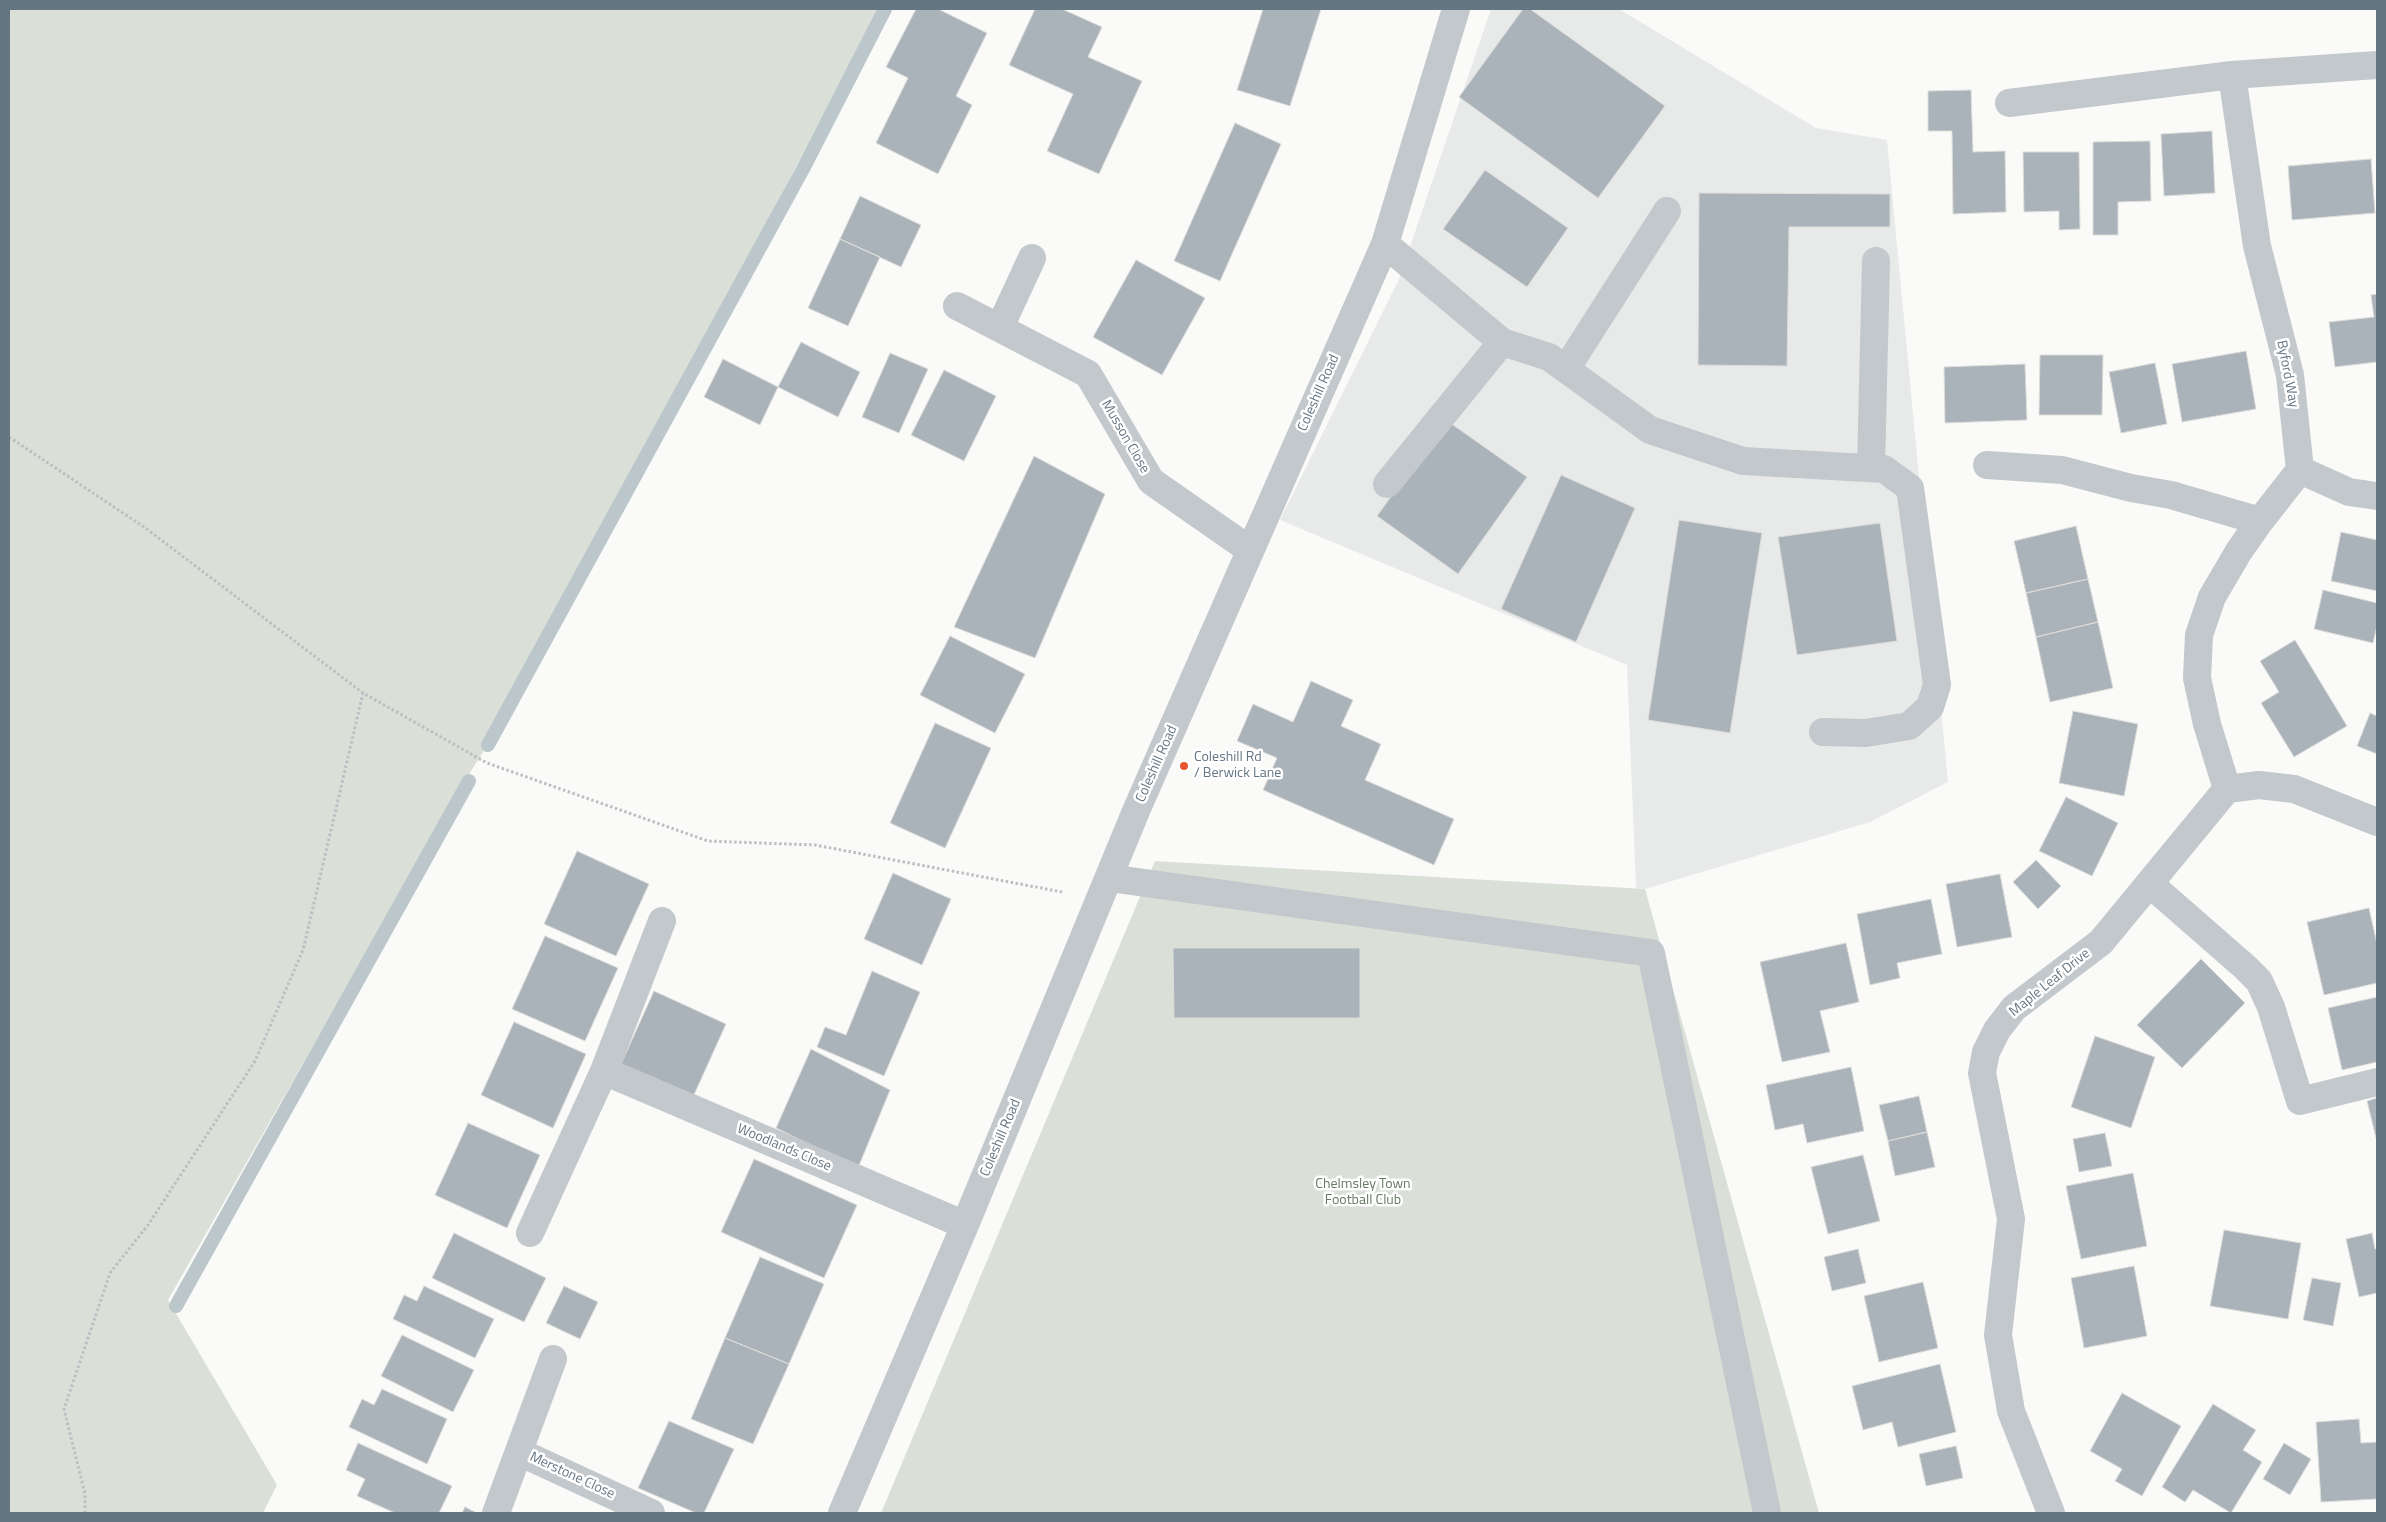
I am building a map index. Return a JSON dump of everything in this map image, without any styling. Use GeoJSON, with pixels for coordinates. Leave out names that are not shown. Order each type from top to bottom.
{"type":"FeatureCollection","features":[{"type":"Feature","properties":{"kind":"street","name":"Coleshill Road"},"geometry":{"type":"LineString","coordinates":[[842,1513],[1250,550],[1385,244],[1456,9]]}},
{"type":"Feature","properties":{"kind":"street"},"geometry":{"type":"LineString","coordinates":[[2009,103],[2232,74],[2377,65]]}},
{"type":"Feature","properties":{"kind":"street","name":"Byford Way"},"geometry":{"type":"LineString","coordinates":[[2232,74],[2257,246],[2290,375],[2300,470]]}},
{"type":"Feature","properties":{"kind":"street"},"geometry":{"type":"LineString","coordinates":[[1566,369],[1667,212]]}},
{"type":"Feature","properties":{"kind":"street"},"geometry":{"type":"LineString","coordinates":[[1385,244],[1502,342],[1549,357],[1650,430],[1743,461],[1884,469],[1910,488],[1937,686],[1930,707],[1909,726],[1866,733],[1823,732]]}},
{"type":"Feature","properties":{"kind":"street"},"geometry":{"type":"LineString","coordinates":[[1000,327],[1032,258]]}},
{"type":"Feature","properties":{"kind":"street"},"geometry":{"type":"LineString","coordinates":[[1871,468],[1876,261]]}},
{"type":"Feature","properties":{"kind":"street","name":"Musson Close"},"geometry":{"type":"LineString","coordinates":[[957,306],[1088,374],[1151,481],[1250,550]]}},
{"type":"Feature","properties":{"kind":"street"},"geometry":{"type":"LineString","coordinates":[[1387,484],[1502,342]]}},
{"type":"Feature","properties":{"kind":"street"},"geometry":{"type":"LineString","coordinates":[[1987,465],[2062,470],[2131,488],[2171,495],[2260,520]]}},
{"type":"Feature","properties":{"kind":"street"},"geometry":{"type":"LineString","coordinates":[[2377,496],[2349,492],[2300,470],[2260,520],[2212,597],[2199,635],[2197,678],[2207,724],[2227,789],[2259,785],[2294,789],[2377,822]]}},
{"type":"Feature","properties":{"kind":"street","name":"Maple Leaf Drive"},"geometry":{"type":"LineString","coordinates":[[2051,1513],[2011,1411],[1998,1335],[2011,1219],[1982,1073],[1986,1052],[1997,1030],[2014,1008],[2101,942],[2227,789]]}},
{"type":"Feature","properties":{"kind":"street"},"geometry":{"type":"LineString","coordinates":[[1110,878],[1651,954],[1767,1513]]}},
{"type":"Feature","properties":{"kind":"street"},"geometry":{"type":"LineString","coordinates":[[2150,884],[2259,981],[2271,1007],[2300,1101],[2377,1082]]}},
{"type":"Feature","properties":{"kind":"street"},"geometry":{"type":"LineString","coordinates":[[530,1233],[604,1071],[662,921]]}},
{"type":"Feature","properties":{"kind":"street","name":"Woodlands Close"},"geometry":{"type":"LineString","coordinates":[[604,1071],[965,1225]]}},
{"type":"Feature","properties":{"kind":"street","name":"Merstone Close"},"geometry":{"type":"LineString","coordinates":[[496,1513],[553,1359]]}},
{"type":"Feature","properties":{"kind":"street","name":"Merstone Close"},"geometry":{"type":"LineString","coordinates":[[519,1452],[651,1513]]}},
{"type":"Feature","properties":{"kind":"path"},"geometry":{"type":"LineString","coordinates":[[9,437],[144,527],[363,693],[487,763],[708,841],[815,845],[1065,893]]}},
{"type":"Feature","properties":{"kind":"path"},"geometry":{"type":"LineString","coordinates":[[85,1513],[84,1494],[64,1409],[110,1272],[148,1225],[255,1061],[303,950],[363,693]]}},
{"type":"Feature","properties":{"kind":"shaded area"},"geometry":{"type":"Polygon","coordinates":[[[1491,9],[1619,9],[1816,128],[1887,140],[1948,782],[1870,822],[1645,889],[1636,888],[1627,665],[1280,520],[1399,279],[1491,9]]]}},
{"type":"Feature","properties":{"kind":"green space"},"geometry":{"type":"Polygon","coordinates":[[[9,9],[879,9],[494,735],[462,785],[168,1300],[277,1485],[263,1513],[9,1513],[9,9]]]}},
{"type":"Feature","properties":{"kind":"green space","name":"Chelmsley Town Football Club"},"geometry":{"type":"Polygon","coordinates":[[[1155,861],[1645,889],[1819,1513],[881,1513],[1155,861]]]}},
{"type":"Feature","properties":{"kind":"building"},"geometry":{"type":"Polygon","coordinates":[[[916,9],[938,9],[987,33],[956,96],[972,105],[938,174],[876,143],[908,78],[886,67],[916,9]]]}},
{"type":"Feature","properties":{"kind":"building"},"geometry":{"type":"Polygon","coordinates":[[[1035,9],[1062,9],[1102,27],[1088,57],[1142,81],[1099,174],[1047,151],[1073,94],[1009,65],[1035,9]]]}},
{"type":"Feature","properties":{"kind":"building"},"geometry":{"type":"Polygon","coordinates":[[[1263,9],[1321,9],[1290,106],[1237,90],[1263,9]]]}},
{"type":"Feature","properties":{"kind":"building"},"geometry":{"type":"Polygon","coordinates":[[[1523,9],[1530,9],[1665,106],[1598,198],[1459,97],[1523,9]]]}},
{"type":"Feature","properties":{"kind":"building"},"geometry":{"type":"Polygon","coordinates":[[[1971,90],[1973,152],[2005,151],[2006,212],[1953,214],[1952,131],[1928,131],[1928,91],[1971,90]]]}},
{"type":"Feature","properties":{"kind":"building"},"geometry":{"type":"Polygon","coordinates":[[[1235,123],[1281,144],[1220,281],[1174,261],[1235,123]]]}},
{"type":"Feature","properties":{"kind":"building"},"geometry":{"type":"Polygon","coordinates":[[[2212,131],[2215,193],[2164,196],[2161,134],[2212,131]]]}},
{"type":"Feature","properties":{"kind":"building"},"geometry":{"type":"Polygon","coordinates":[[[2150,141],[2151,201],[2118,202],[2118,235],[2093,235],[2093,142],[2150,141]]]}},
{"type":"Feature","properties":{"kind":"building"},"geometry":{"type":"Polygon","coordinates":[[[2023,152],[2079,152],[2080,229],[2059,230],[2059,211],[2024,212],[2023,152]]]}},
{"type":"Feature","properties":{"kind":"building"},"geometry":{"type":"Polygon","coordinates":[[[2371,159],[2375,213],[2292,220],[2288,166],[2371,159]]]}},
{"type":"Feature","properties":{"kind":"building"},"geometry":{"type":"Polygon","coordinates":[[[1485,170],[1568,228],[1527,287],[1443,229],[1485,170]]]}},
{"type":"Feature","properties":{"kind":"building"},"geometry":{"type":"Polygon","coordinates":[[[1699,193],[1890,194],[1890,227],[1789,227],[1787,366],[1698,365],[1699,193]]]}},
{"type":"Feature","properties":{"kind":"building"},"geometry":{"type":"Polygon","coordinates":[[[860,196],[921,225],[901,267],[840,239],[860,196]]]}},
{"type":"Feature","properties":{"kind":"building"},"geometry":{"type":"Polygon","coordinates":[[[840,239],[880,257],[848,326],[808,308],[840,239]]]}},
{"type":"Feature","properties":{"kind":"building"},"geometry":{"type":"Polygon","coordinates":[[[1136,260],[1205,298],[1162,375],[1093,337],[1136,260]]]}},
{"type":"Feature","properties":{"kind":"building"},"geometry":{"type":"Polygon","coordinates":[[[2377,294],[2377,362],[2335,367],[2329,322],[2374,317],[2371,295],[2377,294]]]}},
{"type":"Feature","properties":{"kind":"building"},"geometry":{"type":"Polygon","coordinates":[[[801,342],[860,372],[838,417],[778,387],[801,342]]]}},
{"type":"Feature","properties":{"kind":"building"},"geometry":{"type":"Polygon","coordinates":[[[2246,351],[2256,409],[2182,422],[2172,364],[2246,351]]]}},
{"type":"Feature","properties":{"kind":"building"},"geometry":{"type":"Polygon","coordinates":[[[890,353],[928,369],[899,433],[862,417],[890,353]]]}},
{"type":"Feature","properties":{"kind":"building"},"geometry":{"type":"Polygon","coordinates":[[[2040,355],[2103,355],[2102,415],[2039,415],[2040,355]]]}},
{"type":"Feature","properties":{"kind":"building"},"geometry":{"type":"Polygon","coordinates":[[[723,359],[778,387],[760,425],[704,397],[723,359]]]}},
{"type":"Feature","properties":{"kind":"building"},"geometry":{"type":"Polygon","coordinates":[[[2155,363],[2167,424],[2121,433],[2109,372],[2155,363]]]}},
{"type":"Feature","properties":{"kind":"building"},"geometry":{"type":"Polygon","coordinates":[[[2025,364],[2027,420],[1945,423],[1944,367],[2025,364]]]}},
{"type":"Feature","properties":{"kind":"building"},"geometry":{"type":"Polygon","coordinates":[[[944,370],[996,396],[964,461],[911,435],[944,370]]]}},
{"type":"Feature","properties":{"kind":"building"},"geometry":{"type":"Polygon","coordinates":[[[1446,420],[1527,477],[1458,574],[1377,516],[1446,420]]]}},
{"type":"Feature","properties":{"kind":"building"},"geometry":{"type":"Polygon","coordinates":[[[1034,456],[1105,494],[1035,658],[954,627],[1034,456]]]}},
{"type":"Feature","properties":{"kind":"building"},"geometry":{"type":"Polygon","coordinates":[[[1561,475],[1635,508],[1576,642],[1501,609],[1561,475]]]}},
{"type":"Feature","properties":{"kind":"building"},"geometry":{"type":"Polygon","coordinates":[[[1679,520],[1762,533],[1730,733],[1648,720],[1679,520]]]}},
{"type":"Feature","properties":{"kind":"building"},"geometry":{"type":"Polygon","coordinates":[[[1880,523],[1897,641],[1797,655],[1778,537],[1880,523]]]}},
{"type":"Feature","properties":{"kind":"building"},"geometry":{"type":"Polygon","coordinates":[[[2076,526],[2088,579],[2026,593],[2014,541],[2076,526]]]}},
{"type":"Feature","properties":{"kind":"building"},"geometry":{"type":"Polygon","coordinates":[[[2341,532],[2377,540],[2377,591],[2331,581],[2341,532]]]}},
{"type":"Feature","properties":{"kind":"building"},"geometry":{"type":"Polygon","coordinates":[[[2088,579],[2098,622],[2036,637],[2026,593],[2088,579]]]}},
{"type":"Feature","properties":{"kind":"building"},"geometry":{"type":"Polygon","coordinates":[[[2323,590],[2377,603],[2377,626],[2373,643],[2314,629],[2323,590]]]}},
{"type":"Feature","properties":{"kind":"building"},"geometry":{"type":"Polygon","coordinates":[[[2098,622],[2113,688],[2050,702],[2036,637],[2098,622]]]}},
{"type":"Feature","properties":{"kind":"building"},"geometry":{"type":"Polygon","coordinates":[[[950,636],[1025,674],[995,733],[920,695],[950,636]]]}},
{"type":"Feature","properties":{"kind":"building"},"geometry":{"type":"Polygon","coordinates":[[[2295,640],[2347,726],[2294,757],[2261,703],[2279,692],[2260,661],[2295,640]]]}},
{"type":"Feature","properties":{"kind":"building"},"geometry":{"type":"Polygon","coordinates":[[[1311,681],[1353,700],[1341,726],[1381,744],[1365,780],[1454,819],[1434,865],[1263,790],[1277,758],[1237,741],[1253,704],[1293,722],[1311,681]]]}},
{"type":"Feature","properties":{"kind":"building"},"geometry":{"type":"Polygon","coordinates":[[[2073,711],[2138,724],[2124,796],[2059,783],[2073,711]]]}},
{"type":"Feature","properties":{"kind":"building"},"geometry":{"type":"Polygon","coordinates":[[[2370,713],[2377,716],[2377,754],[2357,746],[2370,713]]]}},
{"type":"Feature","properties":{"kind":"building"},"geometry":{"type":"Polygon","coordinates":[[[935,723],[991,748],[945,848],[890,823],[935,723]]]}},
{"type":"Feature","properties":{"kind":"building"},"geometry":{"type":"Polygon","coordinates":[[[2066,797],[2118,823],[2092,876],[2039,851],[2066,797]]]}},
{"type":"Feature","properties":{"kind":"building"},"geometry":{"type":"Polygon","coordinates":[[[577,851],[649,884],[616,956],[544,924],[577,851]]]}},
{"type":"Feature","properties":{"kind":"building"},"geometry":{"type":"Polygon","coordinates":[[[2036,860],[2061,886],[2038,909],[2013,882],[2036,860]]]}},
{"type":"Feature","properties":{"kind":"building"},"geometry":{"type":"Polygon","coordinates":[[[893,873],[951,899],[922,965],[864,939],[893,873]]]}},
{"type":"Feature","properties":{"kind":"building"},"geometry":{"type":"Polygon","coordinates":[[[2000,874],[2012,937],[1957,947],[1946,884],[2000,874]]]}},
{"type":"Feature","properties":{"kind":"building"},"geometry":{"type":"Polygon","coordinates":[[[1931,899],[1942,954],[1897,963],[1900,978],[1870,985],[1857,914],[1931,899]]]}},
{"type":"Feature","properties":{"kind":"building"},"geometry":{"type":"Polygon","coordinates":[[[2369,908],[2377,944],[2377,983],[2324,995],[2307,922],[2369,908]]]}},
{"type":"Feature","properties":{"kind":"building"},"geometry":{"type":"Polygon","coordinates":[[[545,936],[618,968],[585,1041],[512,1009],[545,936]]]}},
{"type":"Feature","properties":{"kind":"building"},"geometry":{"type":"Polygon","coordinates":[[[1846,943],[1859,1002],[1820,1011],[1830,1052],[1782,1062],[1760,962],[1846,943]]]}},
{"type":"Feature","properties":{"kind":"building"},"geometry":{"type":"Polygon","coordinates":[[[1173,948],[1360,948],[1360,1018],[1174,1018],[1173,948]]]}},
{"type":"Feature","properties":{"kind":"building"},"geometry":{"type":"Polygon","coordinates":[[[2201,959],[2245,1003],[2182,1068],[2137,1025],[2201,959]]]}},
{"type":"Feature","properties":{"kind":"building"},"geometry":{"type":"Polygon","coordinates":[[[872,971],[920,992],[884,1076],[817,1047],[825,1027],[846,1035],[872,971]]]}},
{"type":"Feature","properties":{"kind":"building"},"geometry":{"type":"Polygon","coordinates":[[[654,991],[726,1024],[693,1097],[621,1064],[654,991]]]}},
{"type":"Feature","properties":{"kind":"building"},"geometry":{"type":"Polygon","coordinates":[[[2377,997],[2377,1062],[2342,1070],[2328,1008],[2377,997]]]}},
{"type":"Feature","properties":{"kind":"building"},"geometry":{"type":"Polygon","coordinates":[[[514,1022],[586,1054],[553,1128],[481,1095],[514,1022]]]}},
{"type":"Feature","properties":{"kind":"building"},"geometry":{"type":"Polygon","coordinates":[[[2095,1036],[2155,1057],[2131,1128],[2071,1107],[2095,1036]]]}},
{"type":"Feature","properties":{"kind":"building"},"geometry":{"type":"Polygon","coordinates":[[[811,1049],[890,1090],[858,1168],[776,1128],[811,1049]]]}},
{"type":"Feature","properties":{"kind":"building"},"geometry":{"type":"Polygon","coordinates":[[[1851,1067],[1864,1131],[1807,1143],[1803,1124],[1775,1130],[1766,1085],[1851,1067]]]}},
{"type":"Feature","properties":{"kind":"building"},"geometry":{"type":"Polygon","coordinates":[[[1919,1096],[1927,1132],[1888,1141],[1879,1105],[1919,1096]]]}},
{"type":"Feature","properties":{"kind":"building"},"geometry":{"type":"Polygon","coordinates":[[[2377,1098],[2377,1142],[2367,1101],[2377,1098]]]}},
{"type":"Feature","properties":{"kind":"building"},"geometry":{"type":"Polygon","coordinates":[[[468,1123],[540,1155],[507,1228],[435,1195],[468,1123]]]}},
{"type":"Feature","properties":{"kind":"building"},"geometry":{"type":"Polygon","coordinates":[[[1927,1132],[1935,1167],[1895,1176],[1888,1141],[1927,1132]]]}},
{"type":"Feature","properties":{"kind":"building"},"geometry":{"type":"Polygon","coordinates":[[[2105,1133],[2112,1166],[2079,1172],[2073,1139],[2105,1133]]]}},
{"type":"Feature","properties":{"kind":"building"},"geometry":{"type":"Polygon","coordinates":[[[1863,1155],[1880,1221],[1828,1234],[1811,1167],[1863,1155]]]}},
{"type":"Feature","properties":{"kind":"building"},"geometry":{"type":"Polygon","coordinates":[[[754,1159],[857,1205],[824,1278],[721,1232],[754,1159]]]}},
{"type":"Feature","properties":{"kind":"building"},"geometry":{"type":"Polygon","coordinates":[[[2133,1173],[2147,1246],[2081,1259],[2066,1186],[2133,1173]]]}},
{"type":"Feature","properties":{"kind":"building"},"geometry":{"type":"Polygon","coordinates":[[[2224,1230],[2301,1243],[2288,1319],[2210,1306],[2224,1230]]]}},
{"type":"Feature","properties":{"kind":"building"},"geometry":{"type":"Polygon","coordinates":[[[454,1233],[546,1278],[524,1322],[432,1278],[454,1233]]]}},
{"type":"Feature","properties":{"kind":"building"},"geometry":{"type":"Polygon","coordinates":[[[2372,1233],[2375,1249],[2377,1249],[2377,1293],[2359,1297],[2346,1239],[2372,1233]]]}},
{"type":"Feature","properties":{"kind":"building"},"geometry":{"type":"Polygon","coordinates":[[[1858,1249],[1866,1283],[1832,1291],[1824,1257],[1858,1249]]]}},
{"type":"Feature","properties":{"kind":"building"},"geometry":{"type":"Polygon","coordinates":[[[760,1257],[824,1284],[789,1364],[725,1338],[760,1257]]]}},
{"type":"Feature","properties":{"kind":"building"},"geometry":{"type":"Polygon","coordinates":[[[2134,1266],[2147,1336],[2084,1348],[2071,1278],[2134,1266]]]}},
{"type":"Feature","properties":{"kind":"building"},"geometry":{"type":"Polygon","coordinates":[[[2312,1278],[2341,1283],[2333,1326],[2303,1320],[2312,1278]]]}},
{"type":"Feature","properties":{"kind":"building"},"geometry":{"type":"Polygon","coordinates":[[[1923,1282],[1938,1348],[1879,1362],[1864,1296],[1923,1282]]]}},
{"type":"Feature","properties":{"kind":"building"},"geometry":{"type":"Polygon","coordinates":[[[424,1286],[494,1319],[475,1358],[393,1319],[404,1295],[417,1301],[424,1286]]]}},
{"type":"Feature","properties":{"kind":"building"},"geometry":{"type":"Polygon","coordinates":[[[564,1286],[598,1302],[580,1339],[546,1323],[564,1286]]]}},
{"type":"Feature","properties":{"kind":"building"},"geometry":{"type":"Polygon","coordinates":[[[402,1335],[474,1370],[453,1412],[381,1376],[402,1335]]]}},
{"type":"Feature","properties":{"kind":"building"},"geometry":{"type":"Polygon","coordinates":[[[725,1338],[789,1364],[753,1444],[691,1419],[725,1338]]]}},
{"type":"Feature","properties":{"kind":"building"},"geometry":{"type":"Polygon","coordinates":[[[1940,1364],[1956,1432],[1898,1447],[1892,1422],[1863,1430],[1852,1386],[1940,1364]]]}},
{"type":"Feature","properties":{"kind":"building"},"geometry":{"type":"Polygon","coordinates":[[[382,1389],[447,1419],[427,1464],[349,1427],[362,1399],[374,1405],[382,1389]]]}},
{"type":"Feature","properties":{"kind":"building"},"geometry":{"type":"Polygon","coordinates":[[[2122,1393],[2181,1426],[2142,1496],[2115,1481],[2122,1469],[2090,1451],[2122,1393]]]}},
{"type":"Feature","properties":{"kind":"building"},"geometry":{"type":"Polygon","coordinates":[[[2213,1404],[2256,1430],[2243,1450],[2262,1462],[2231,1513],[2193,1490],[2185,1502],[2162,1487],[2213,1404]]]}},
{"type":"Feature","properties":{"kind":"building"},"geometry":{"type":"Polygon","coordinates":[[[2359,1419],[2361,1443],[2377,1442],[2377,1499],[2321,1502],[2316,1422],[2359,1419]]]}},
{"type":"Feature","properties":{"kind":"building"},"geometry":{"type":"Polygon","coordinates":[[[669,1421],[734,1449],[704,1513],[696,1513],[638,1488],[669,1421]]]}},
{"type":"Feature","properties":{"kind":"building"},"geometry":{"type":"Polygon","coordinates":[[[358,1443],[452,1486],[439,1513],[395,1513],[357,1496],[365,1479],[346,1470],[358,1443]]]}},
{"type":"Feature","properties":{"kind":"building"},"geometry":{"type":"Polygon","coordinates":[[[2284,1443],[2311,1459],[2290,1495],[2263,1479],[2284,1443]]]}},
{"type":"Feature","properties":{"kind":"building"},"geometry":{"type":"Polygon","coordinates":[[[1956,1446],[1963,1478],[1926,1486],[1919,1454],[1956,1446]]]}},
{"type":"Feature","properties":{"kind":"building"},"geometry":{"type":"Polygon","coordinates":[[[465,1507],[477,1513],[462,1513],[465,1507]]]}},
{"type":"Feature","properties":{"kind":"waterway"},"geometry":{"type":"LineString","coordinates":[[488,745],[803,169],[885,9]]}},
{"type":"Feature","properties":{"kind":"waterway"},"geometry":{"type":"LineString","coordinates":[[176,1306],[469,781]]}},
{"type":"Feature","properties":{"kind":"place","name":"Coleshill Rd / Berwick Lane"},"geometry":{"type":"Point","coordinates":[1184,766]}}]}
